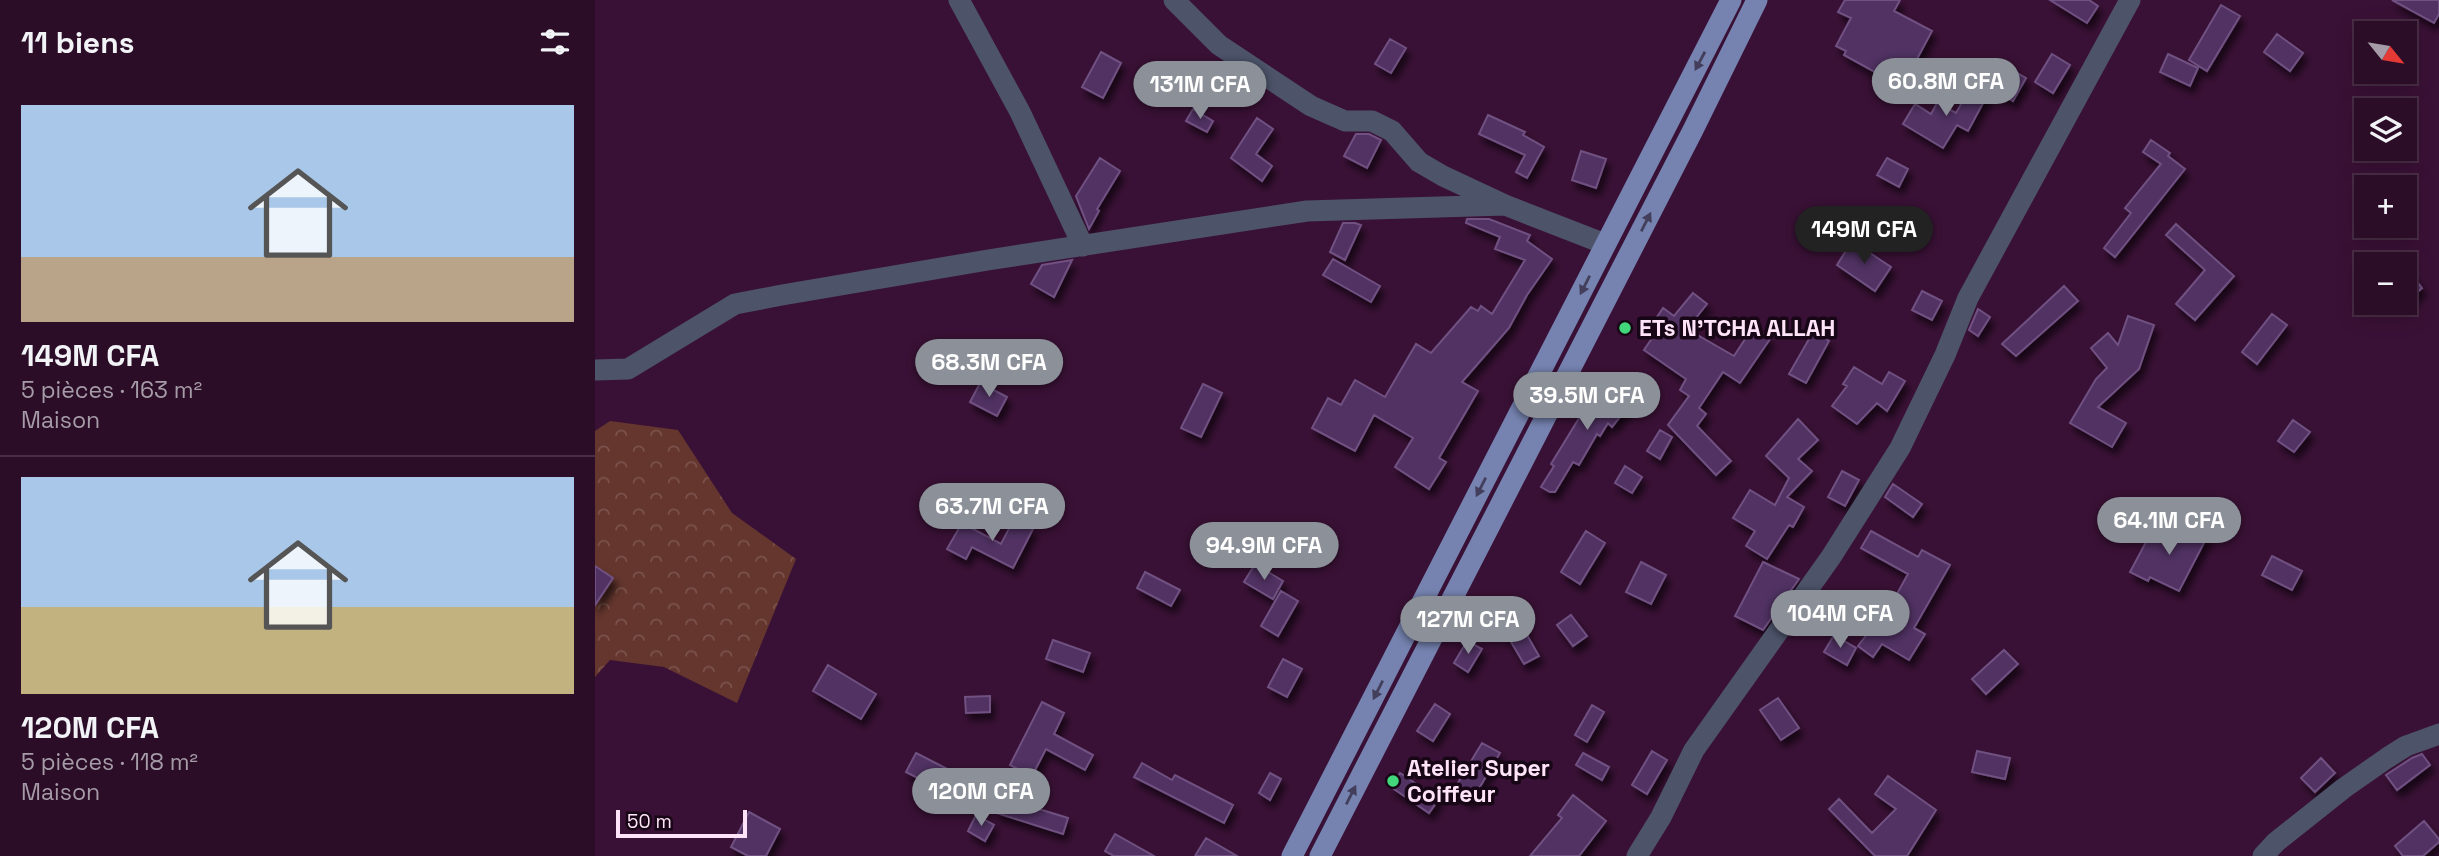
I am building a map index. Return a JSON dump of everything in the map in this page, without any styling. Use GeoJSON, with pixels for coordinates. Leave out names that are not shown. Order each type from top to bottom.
{"type":"FeatureCollection","features":[{"type":"Feature","properties":{"kind":"main road"},"geometry":{"type":"LineString","coordinates":[[1292,856],[1731,0]]}},
{"type":"Feature","properties":{"kind":"main road"},"geometry":{"type":"LineString","coordinates":[[1321,856],[1757,0]]}},
{"type":"Feature","properties":{"kind":"street"},"geometry":{"type":"LineString","coordinates":[[959,0],[1020,112],[1083,246]]}},
{"type":"Feature","properties":{"kind":"street"},"geometry":{"type":"LineString","coordinates":[[1174,0],[1219,45],[1311,106],[1345,121],[1372,121],[1392,131],[1419,162],[1505,205],[1605,244]]}},
{"type":"Feature","properties":{"kind":"street"},"geometry":{"type":"LineString","coordinates":[[1637,856],[1661,817],[1694,750],[1831,557],[1900,448],[1968,298],[2130,0]]}},
{"type":"Feature","properties":{"kind":"street"},"geometry":{"type":"LineString","coordinates":[[595,370],[628,369],[735,304],[961,264],[1307,211],[1505,205]]}},
{"type":"Feature","properties":{"kind":"street"},"geometry":{"type":"LineString","coordinates":[[2263,856],[2276,842],[2376,765],[2406,746],[2439,734]]}},
{"type":"Feature","properties":{"kind":"green space"},"geometry":{"type":"Polygon","coordinates":[[[610,421],[678,430],[732,513],[796,559],[737,703],[664,667],[610,660],[595,677],[595,431],[610,421]]]}},
{"type":"Feature","properties":{"kind":"building"},"geometry":{"type":"Polygon","coordinates":[[[1845,0],[1900,0],[1894,11],[1932,31],[1902,87],[1844,55],[1846,51],[1836,46],[1851,18],[1838,12],[1845,0]]]}},
{"type":"Feature","properties":{"kind":"building"},"geometry":{"type":"Polygon","coordinates":[[[2050,0],[2089,0],[2098,6],[2087,23],[2050,0]]]}},
{"type":"Feature","properties":{"kind":"building"},"geometry":{"type":"Polygon","coordinates":[[[2392,0],[2439,0],[2439,14],[2434,23],[2392,0]]]}},
{"type":"Feature","properties":{"kind":"building"},"geometry":{"type":"Polygon","coordinates":[[[2221,5],[2240,16],[2207,71],[2189,60],[2221,5]]]}},
{"type":"Feature","properties":{"kind":"building"},"geometry":{"type":"Polygon","coordinates":[[[2277,34],[2303,53],[2290,71],[2264,52],[2277,34]]]}},
{"type":"Feature","properties":{"kind":"building"},"geometry":{"type":"Polygon","coordinates":[[[1390,39],[1406,48],[1391,73],[1375,64],[1390,39]]]}},
{"type":"Feature","properties":{"kind":"building"},"geometry":{"type":"Polygon","coordinates":[[[1101,52],[1121,63],[1103,98],[1082,87],[1101,52]]]}},
{"type":"Feature","properties":{"kind":"building"},"geometry":{"type":"Polygon","coordinates":[[[2052,54],[2070,65],[2053,93],[2035,82],[2052,54]]]}},
{"type":"Feature","properties":{"kind":"building"},"geometry":{"type":"Polygon","coordinates":[[[2168,54],[2198,68],[2190,86],[2160,72],[2168,54]]]}},
{"type":"Feature","properties":{"kind":"building"},"geometry":{"type":"Polygon","coordinates":[[[2005,66],[2026,78],[2013,101],[1992,88],[2005,66]]]}},
{"type":"Feature","properties":{"kind":"building"},"geometry":{"type":"Polygon","coordinates":[[[1972,85],[1988,94],[1968,131],[1957,125],[1943,148],[1903,124],[1915,104],[1931,114],[1937,103],[1956,113],[1972,85]]]}},
{"type":"Feature","properties":{"kind":"building"},"geometry":{"type":"Polygon","coordinates":[[[1193,109],[1213,121],[1207,132],[1186,121],[1193,109]]]}},
{"type":"Feature","properties":{"kind":"building"},"geometry":{"type":"Polygon","coordinates":[[[1488,115],[1525,132],[1523,135],[1544,147],[1527,178],[1516,172],[1525,155],[1479,134],[1488,115]]]}},
{"type":"Feature","properties":{"kind":"building"},"geometry":{"type":"Polygon","coordinates":[[[1257,118],[1273,129],[1256,154],[1272,166],[1262,181],[1231,158],[1257,118]]]}},
{"type":"Feature","properties":{"kind":"building"},"geometry":{"type":"Polygon","coordinates":[[[1356,134],[1369,134],[1381,140],[1367,168],[1344,156],[1356,134]]]}},
{"type":"Feature","properties":{"kind":"building"},"geometry":{"type":"Polygon","coordinates":[[[2151,140],[2170,153],[2168,156],[2185,169],[2115,257],[2104,248],[2131,213],[2125,208],[2161,164],[2143,152],[2151,140]]]}},
{"type":"Feature","properties":{"kind":"building"},"geometry":{"type":"Polygon","coordinates":[[[1581,151],[1606,159],[1596,188],[1572,180],[1581,151]]]}},
{"type":"Feature","properties":{"kind":"building"},"geometry":{"type":"Polygon","coordinates":[[[1100,158],[1120,171],[1097,209],[1099,211],[1089,229],[1076,196],[1100,158]]]}},
{"type":"Feature","properties":{"kind":"building"},"geometry":{"type":"Polygon","coordinates":[[[1887,158],[1908,169],[1899,187],[1877,175],[1887,158]]]}},
{"type":"Feature","properties":{"kind":"building"},"geometry":{"type":"Polygon","coordinates":[[[1467,219],[1489,219],[1530,235],[1527,241],[1552,259],[1527,295],[1509,328],[1462,382],[1478,391],[1439,458],[1446,462],[1429,489],[1395,467],[1413,438],[1374,415],[1355,451],[1312,428],[1328,398],[1341,405],[1355,380],[1385,397],[1416,344],[1431,353],[1471,307],[1478,311],[1481,306],[1492,314],[1525,260],[1495,249],[1500,237],[1466,223],[1467,219]]]}},
{"type":"Feature","properties":{"kind":"building"},"geometry":{"type":"Polygon","coordinates":[[[1343,223],[1361,225],[1345,260],[1330,252],[1343,223]]]}},
{"type":"Feature","properties":{"kind":"building"},"geometry":{"type":"Polygon","coordinates":[[[2176,224],[2234,276],[2195,320],[2176,304],[2205,270],[2166,235],[2176,224]]]}},
{"type":"Feature","properties":{"kind":"building"},"geometry":{"type":"Polygon","coordinates":[[[1852,241],[1891,267],[1875,291],[1837,265],[1852,241]]]}},
{"type":"Feature","properties":{"kind":"building"},"geometry":{"type":"Polygon","coordinates":[[[1333,259],[1380,286],[1371,302],[1323,275],[1333,259]]]}},
{"type":"Feature","properties":{"kind":"building"},"geometry":{"type":"Polygon","coordinates":[[[1072,260],[1054,297],[1031,284],[1042,265],[1072,260]]]}},
{"type":"Feature","properties":{"kind":"building"},"geometry":{"type":"Polygon","coordinates":[[[2064,286],[2078,301],[2016,356],[2002,344],[2064,286]]]}},
{"type":"Feature","properties":{"kind":"building"},"geometry":{"type":"Polygon","coordinates":[[[1922,291],[1942,301],[1932,320],[1912,310],[1922,291]]]}},
{"type":"Feature","properties":{"kind":"building"},"geometry":{"type":"Polygon","coordinates":[[[1693,293],[1707,304],[1687,329],[1734,356],[1753,327],[1770,339],[1740,383],[1723,372],[1699,408],[1706,414],[1697,426],[1731,461],[1716,475],[1668,425],[1689,396],[1680,390],[1686,379],[1644,350],[1659,328],[1653,323],[1663,308],[1674,316],[1693,293]]]}},
{"type":"Feature","properties":{"kind":"building"},"geometry":{"type":"Polygon","coordinates":[[[1978,309],[1990,317],[1978,336],[1969,330],[1978,309]]]}},
{"type":"Feature","properties":{"kind":"building"},"geometry":{"type":"Polygon","coordinates":[[[2272,314],[2287,325],[2257,364],[2242,352],[2272,314]]]}},
{"type":"Feature","properties":{"kind":"building"},"geometry":{"type":"Polygon","coordinates":[[[2128,316],[2154,325],[2139,369],[2098,407],[2126,423],[2112,447],[2070,423],[2096,379],[2107,368],[2091,348],[2108,333],[2118,345],[2128,316]]]}},
{"type":"Feature","properties":{"kind":"building"},"geometry":{"type":"Polygon","coordinates":[[[1813,332],[1829,341],[1806,383],[1789,374],[1813,332]]]}},
{"type":"Feature","properties":{"kind":"building"},"geometry":{"type":"Polygon","coordinates":[[[1854,367],[1882,384],[1889,372],[1905,381],[1887,411],[1877,403],[1857,424],[1832,406],[1847,386],[1843,384],[1854,367]]]}},
{"type":"Feature","properties":{"kind":"building"},"geometry":{"type":"Polygon","coordinates":[[[980,383],[1007,397],[997,416],[970,402],[980,383]]]}},
{"type":"Feature","properties":{"kind":"building"},"geometry":{"type":"Polygon","coordinates":[[[1203,384],[1222,393],[1201,437],[1181,428],[1203,384]]]}},
{"type":"Feature","properties":{"kind":"building"},"geometry":{"type":"Polygon","coordinates":[[[1600,384],[1615,394],[1620,387],[1634,399],[1612,427],[1608,423],[1600,436],[1597,434],[1579,465],[1573,462],[1555,492],[1550,492],[1541,487],[1554,466],[1551,464],[1600,384]]]}},
{"type":"Feature","properties":{"kind":"building"},"geometry":{"type":"Polygon","coordinates":[[[1798,419],[1818,440],[1798,459],[1812,471],[1787,497],[1804,507],[1793,527],[1789,525],[1767,559],[1746,546],[1755,531],[1733,518],[1750,490],[1775,505],[1789,478],[1766,456],[1798,419]]]}},
{"type":"Feature","properties":{"kind":"building"},"geometry":{"type":"Polygon","coordinates":[[[2293,420],[2310,432],[2294,452],[2278,441],[2293,420]]]}},
{"type":"Feature","properties":{"kind":"building"},"geometry":{"type":"Polygon","coordinates":[[[1660,430],[1672,437],[1660,459],[1647,451],[1660,430]]]}},
{"type":"Feature","properties":{"kind":"building"},"geometry":{"type":"Polygon","coordinates":[[[1625,466],[1642,477],[1632,493],[1615,483],[1625,466]]]}},
{"type":"Feature","properties":{"kind":"building"},"geometry":{"type":"Polygon","coordinates":[[[1842,471],[1859,480],[1845,506],[1828,497],[1842,471]]]}},
{"type":"Feature","properties":{"kind":"building"},"geometry":{"type":"Polygon","coordinates":[[[1893,484],[1922,504],[1913,517],[1885,497],[1893,484]]]}},
{"type":"Feature","properties":{"kind":"building"},"geometry":{"type":"Polygon","coordinates":[[[1014,519],[1033,529],[1013,568],[972,547],[966,559],[947,549],[962,523],[1001,544],[1014,519]]]}},
{"type":"Feature","properties":{"kind":"building"},"geometry":{"type":"Polygon","coordinates":[[[2185,526],[2207,537],[2179,591],[2150,577],[2148,581],[2130,572],[2154,527],[2178,540],[2185,526]]]}},
{"type":"Feature","properties":{"kind":"building"},"geometry":{"type":"Polygon","coordinates":[[[1586,531],[1605,543],[1580,584],[1561,572],[1586,531]]]}},
{"type":"Feature","properties":{"kind":"building"},"geometry":{"type":"Polygon","coordinates":[[[1871,531],[1918,557],[1922,550],[1950,565],[1914,628],[1925,634],[1909,660],[1882,644],[1873,657],[1858,646],[1885,611],[1887,612],[1908,574],[1861,548],[1871,531]]]}},
{"type":"Feature","properties":{"kind":"building"},"geometry":{"type":"Polygon","coordinates":[[[2272,556],[2302,571],[2292,590],[2262,575],[2272,556]]]}},
{"type":"Feature","properties":{"kind":"building"},"geometry":{"type":"Polygon","coordinates":[[[1641,562],[1666,575],[1651,604],[1626,592],[1641,562]]]}},
{"type":"Feature","properties":{"kind":"building"},"geometry":{"type":"Polygon","coordinates":[[[1763,562],[1799,579],[1763,630],[1735,616],[1763,562]]]}},
{"type":"Feature","properties":{"kind":"building"},"geometry":{"type":"Polygon","coordinates":[[[1255,564],[1283,581],[1273,599],[1244,582],[1255,564]]]}},
{"type":"Feature","properties":{"kind":"building"},"geometry":{"type":"Polygon","coordinates":[[[595,566],[613,578],[595,605],[595,566]]]}},
{"type":"Feature","properties":{"kind":"building"},"geometry":{"type":"Polygon","coordinates":[[[1145,572],[1180,590],[1171,606],[1137,588],[1145,572]]]}},
{"type":"Feature","properties":{"kind":"building"},"geometry":{"type":"Polygon","coordinates":[[[1281,591],[1298,601],[1278,636],[1261,626],[1281,591]]]}},
{"type":"Feature","properties":{"kind":"building"},"geometry":{"type":"Polygon","coordinates":[[[1571,615],[1587,636],[1573,646],[1557,625],[1571,615]]]}},
{"type":"Feature","properties":{"kind":"building"},"geometry":{"type":"Polygon","coordinates":[[[1519,621],[1539,656],[1524,664],[1504,630],[1519,621]]]}},
{"type":"Feature","properties":{"kind":"building"},"geometry":{"type":"Polygon","coordinates":[[[1834,635],[1856,648],[1847,665],[1824,652],[1834,635]]]}},
{"type":"Feature","properties":{"kind":"building"},"geometry":{"type":"Polygon","coordinates":[[[1053,640],[1090,653],[1083,672],[1046,659],[1053,640]]]}},
{"type":"Feature","properties":{"kind":"building"},"geometry":{"type":"Polygon","coordinates":[[[1467,641],[1482,649],[1468,672],[1454,663],[1467,641]]]}},
{"type":"Feature","properties":{"kind":"building"},"geometry":{"type":"Polygon","coordinates":[[[2004,650],[2018,664],[1986,694],[1972,679],[2004,650]]]}},
{"type":"Feature","properties":{"kind":"building"},"geometry":{"type":"Polygon","coordinates":[[[1283,659],[1302,669],[1287,697],[1268,687],[1283,659]]]}},
{"type":"Feature","properties":{"kind":"building"},"geometry":{"type":"Polygon","coordinates":[[[828,665],[876,694],[861,719],[813,691],[828,665]]]}},
{"type":"Feature","properties":{"kind":"building"},"geometry":{"type":"Polygon","coordinates":[[[990,696],[990,712],[966,713],[965,697],[990,696]]]}},
{"type":"Feature","properties":{"kind":"building"},"geometry":{"type":"Polygon","coordinates":[[[1778,698],[1799,728],[1781,740],[1760,710],[1778,698]]]}},
{"type":"Feature","properties":{"kind":"building"},"geometry":{"type":"Polygon","coordinates":[[[1042,702],[1064,713],[1054,734],[1093,755],[1085,770],[1046,749],[1032,776],[1010,765],[1042,702]]]}},
{"type":"Feature","properties":{"kind":"building"},"geometry":{"type":"Polygon","coordinates":[[[1435,704],[1450,714],[1433,741],[1417,731],[1435,704]]]}},
{"type":"Feature","properties":{"kind":"building"},"geometry":{"type":"Polygon","coordinates":[[[1592,705],[1604,712],[1587,742],[1575,735],[1592,705]]]}},
{"type":"Feature","properties":{"kind":"building"},"geometry":{"type":"Polygon","coordinates":[[[1482,743],[1500,753],[1471,802],[1453,791],[1482,743]]]}},
{"type":"Feature","properties":{"kind":"building"},"geometry":{"type":"Polygon","coordinates":[[[1652,751],[1667,760],[1647,794],[1632,785],[1652,751]]]}},
{"type":"Feature","properties":{"kind":"building"},"geometry":{"type":"Polygon","coordinates":[[[1977,751],[2010,758],[2005,779],[1972,772],[1977,751]]]}},
{"type":"Feature","properties":{"kind":"building"},"geometry":{"type":"Polygon","coordinates":[[[916,753],[961,776],[951,795],[906,772],[916,753]]]}},
{"type":"Feature","properties":{"kind":"building"},"geometry":{"type":"Polygon","coordinates":[[[1583,753],[1609,767],[1602,780],[1576,765],[1583,753]]]}},
{"type":"Feature","properties":{"kind":"building"},"geometry":{"type":"Polygon","coordinates":[[[2422,754],[2430,765],[2397,790],[2386,775],[2422,754]]]}},
{"type":"Feature","properties":{"kind":"building"},"geometry":{"type":"Polygon","coordinates":[[[2321,758],[2335,773],[2315,792],[2301,778],[2321,758]]]}},
{"type":"Feature","properties":{"kind":"building"},"geometry":{"type":"Polygon","coordinates":[[[1142,763],[1172,780],[1175,775],[1233,805],[1224,823],[1134,777],[1142,763]]]}},
{"type":"Feature","properties":{"kind":"building"},"geometry":{"type":"Polygon","coordinates":[[[1270,773],[1281,779],[1270,800],[1259,793],[1270,773]]]}},
{"type":"Feature","properties":{"kind":"building"},"geometry":{"type":"Polygon","coordinates":[[[1400,773],[1439,799],[1429,813],[1391,787],[1400,773]]]}},
{"type":"Feature","properties":{"kind":"building"},"geometry":{"type":"Polygon","coordinates":[[[1888,776],[1936,810],[1907,856],[1875,856],[1829,809],[1839,799],[1872,833],[1896,809],[1875,794],[1888,776]]]}},
{"type":"Feature","properties":{"kind":"building"},"geometry":{"type":"Polygon","coordinates":[[[1573,795],[1606,821],[1579,856],[1530,856],[1562,818],[1558,815],[1573,795]]]}},
{"type":"Feature","properties":{"kind":"building"},"geometry":{"type":"Polygon","coordinates":[[[1003,798],[1068,818],[1063,834],[997,813],[1003,798]]]}},
{"type":"Feature","properties":{"kind":"building"},"geometry":{"type":"Polygon","coordinates":[[[749,812],[780,829],[766,856],[748,856],[731,847],[749,812]]]}},
{"type":"Feature","properties":{"kind":"building"},"geometry":{"type":"Polygon","coordinates":[[[976,815],[994,825],[985,841],[968,831],[976,815]]]}},
{"type":"Feature","properties":{"kind":"building"},"geometry":{"type":"Polygon","coordinates":[[[2424,821],[2439,842],[2423,856],[2403,856],[2395,846],[2424,821]]]}},
{"type":"Feature","properties":{"kind":"building"},"geometry":{"type":"Polygon","coordinates":[[[1115,834],[1154,856],[1114,856],[1105,851],[1115,834]]]}},
{"type":"Feature","properties":{"kind":"building"},"geometry":{"type":"Polygon","coordinates":[[[1206,838],[1237,856],[1195,856],[1206,838]]]}},
{"type":"Feature","properties":{"kind":"place","name":"ETs N'TCHA ALLAH"},"geometry":{"type":"Point","coordinates":[1625,328]}},
{"type":"Feature","properties":{"kind":"place","name":"Atelier Super Coiffeur"},"geometry":{"type":"Point","coordinates":[1393,781]}}]}
